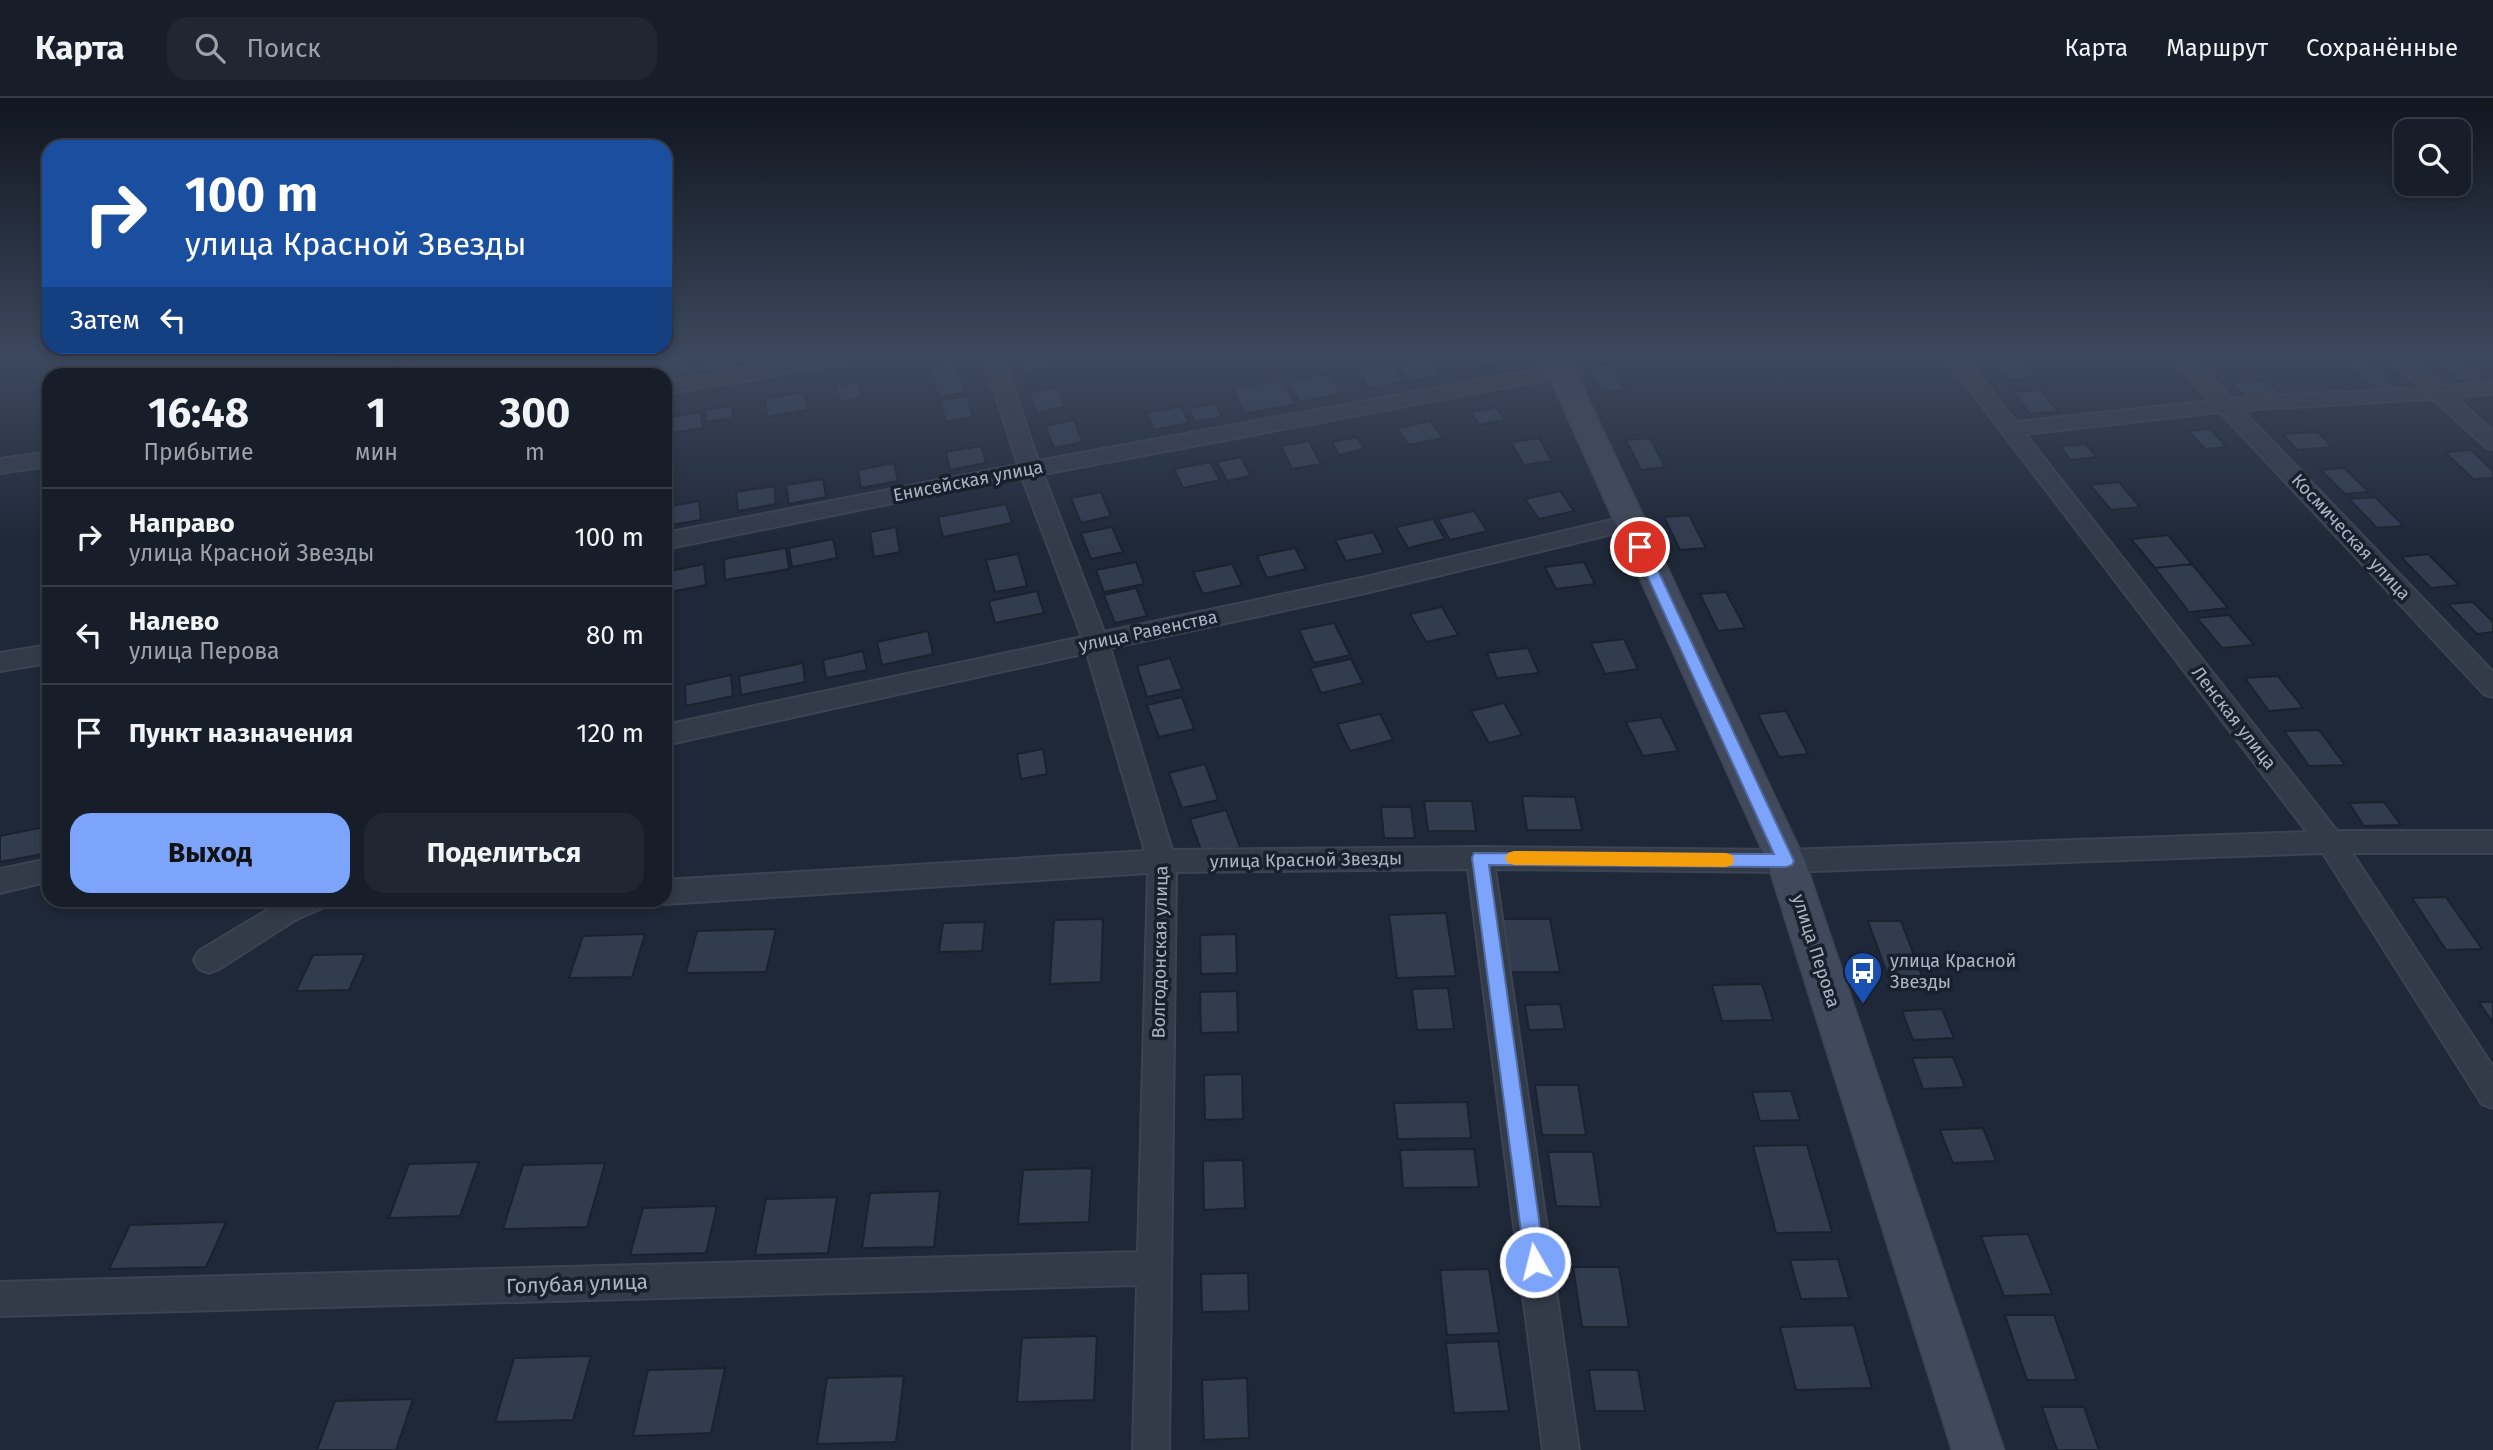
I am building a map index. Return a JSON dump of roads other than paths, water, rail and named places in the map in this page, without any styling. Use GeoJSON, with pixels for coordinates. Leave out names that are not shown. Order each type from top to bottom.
{"type":"FeatureCollection","features":[{"type":"Feature","properties":{"kind":"main road","name":"улица Перова"},"geometry":{"type":"LineString","coordinates":[[1582,419],[1786,861],[1978,1450]]}},
{"type":"Feature","properties":{"kind":"street","name":"Волгодонская улица"},"geometry":{"type":"LineString","coordinates":[[1014,419],[1096,642],[1162,861],[1151,1450]]}},
{"type":"Feature","properties":{"kind":"street","name":"Енисейская улица"},"geometry":{"type":"LineString","coordinates":[[672,540],[1280,419]]}},
{"type":"Feature","properties":{"kind":"street","name":"Ленская улица"},"geometry":{"type":"LineString","coordinates":[[2002,419],[2330,842],[2493,1094]]}},
{"type":"Feature","properties":{"kind":"street"},"geometry":{"type":"LineString","coordinates":[[2010,429],[2099,419]]}},
{"type":"Feature","properties":{"kind":"street","name":"Космическая улица"},"geometry":{"type":"LineString","coordinates":[[2238,419],[2493,688]]}},
{"type":"Feature","properties":{"kind":"street"},"geometry":{"type":"LineString","coordinates":[[2468,419],[2493,442]]}},
{"type":"Feature","properties":{"kind":"street"},"geometry":{"type":"LineString","coordinates":[[0,466],[42,460]]}},
{"type":"Feature","properties":{"kind":"street","name":"улица Равенства"},"geometry":{"type":"LineString","coordinates":[[672,733],[1361,586],[1629,523]]}},
{"type":"Feature","properties":{"kind":"street"},"geometry":{"type":"LineString","coordinates":[[0,662],[42,654]]}},
{"type":"Feature","properties":{"kind":"street","name":"улица Красной Звезды"},"geometry":{"type":"LineString","coordinates":[[672,892],[1162,861],[1480,858],[1786,861],[2330,842],[2493,842]]}},
{"type":"Feature","properties":{"kind":"street"},"geometry":{"type":"LineString","coordinates":[[1480,858],[1560,1450]]}},
{"type":"Feature","properties":{"kind":"street"},"geometry":{"type":"LineString","coordinates":[[0,881],[42,872]]}},
{"type":"Feature","properties":{"kind":"street"},"geometry":{"type":"LineString","coordinates":[[209,960],[296,907]]}},
{"type":"Feature","properties":{"kind":"street","name":"Голубая улица"},"geometry":{"type":"LineString","coordinates":[[0,1299],[1154,1268]]}},
{"type":"Feature","properties":{"kind":"place","name":"улица Красной Звезды"},"geometry":{"type":"Point","coordinates":[1863,1005]}}]}
